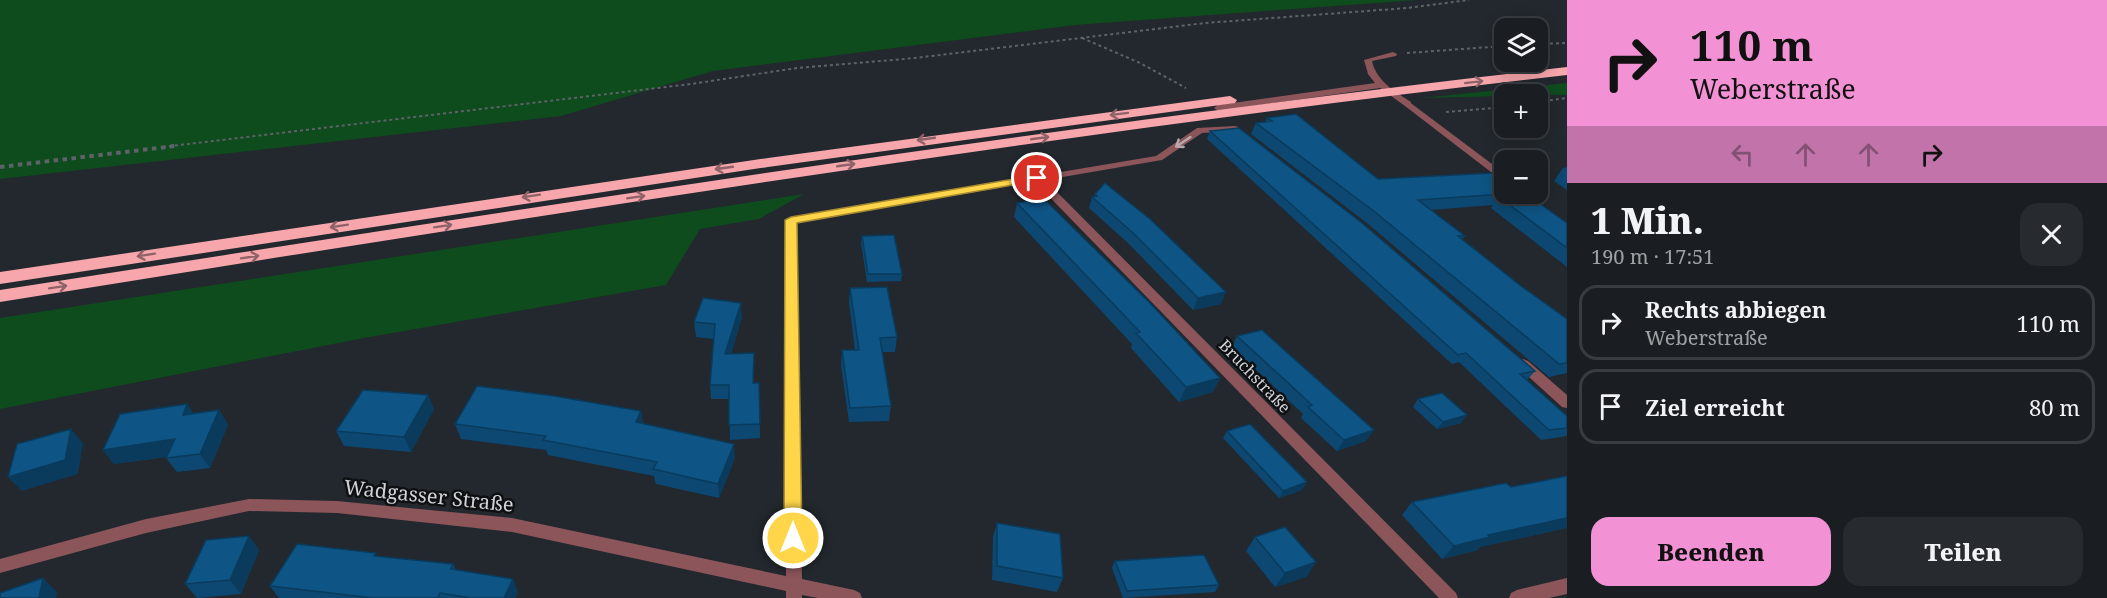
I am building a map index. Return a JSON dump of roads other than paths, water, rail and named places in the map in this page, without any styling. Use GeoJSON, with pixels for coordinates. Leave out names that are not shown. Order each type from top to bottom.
{"type":"FeatureCollection","features":[{"type":"Feature","properties":{"kind":"highway"},"geometry":{"type":"LineString","coordinates":[[0,278],[937,137],[1567,59]]}},
{"type":"Feature","properties":{"kind":"highway"},"geometry":{"type":"LineString","coordinates":[[0,296],[945,151],[1567,71]]}},
{"type":"Feature","properties":{"kind":"street"},"geometry":{"type":"LineString","coordinates":[[1393,54],[1368,60],[1368,68],[1382,86],[1494,169]]}},
{"type":"Feature","properties":{"kind":"street"},"geometry":{"type":"LineString","coordinates":[[1218,108],[1382,86]]}},
{"type":"Feature","properties":{"kind":"street"},"geometry":{"type":"LineString","coordinates":[[793,591],[791,220],[1159,158],[1200,130],[1242,133]]}},
{"type":"Feature","properties":{"kind":"street","name":"Bruchstraße"},"geometry":{"type":"LineString","coordinates":[[1037,178],[1450,598]]}},
{"type":"Feature","properties":{"kind":"street"},"geometry":{"type":"LineString","coordinates":[[1517,359],[1567,402]]}},
{"type":"Feature","properties":{"kind":"street","name":"Wadgasser Straße"},"geometry":{"type":"LineString","coordinates":[[0,566],[146,526],[249,505],[337,507],[512,525],[793,591],[854,598]]}},
{"type":"Feature","properties":{"kind":"street"},"geometry":{"type":"LineString","coordinates":[[1517,598],[1567,586]]}}]}
